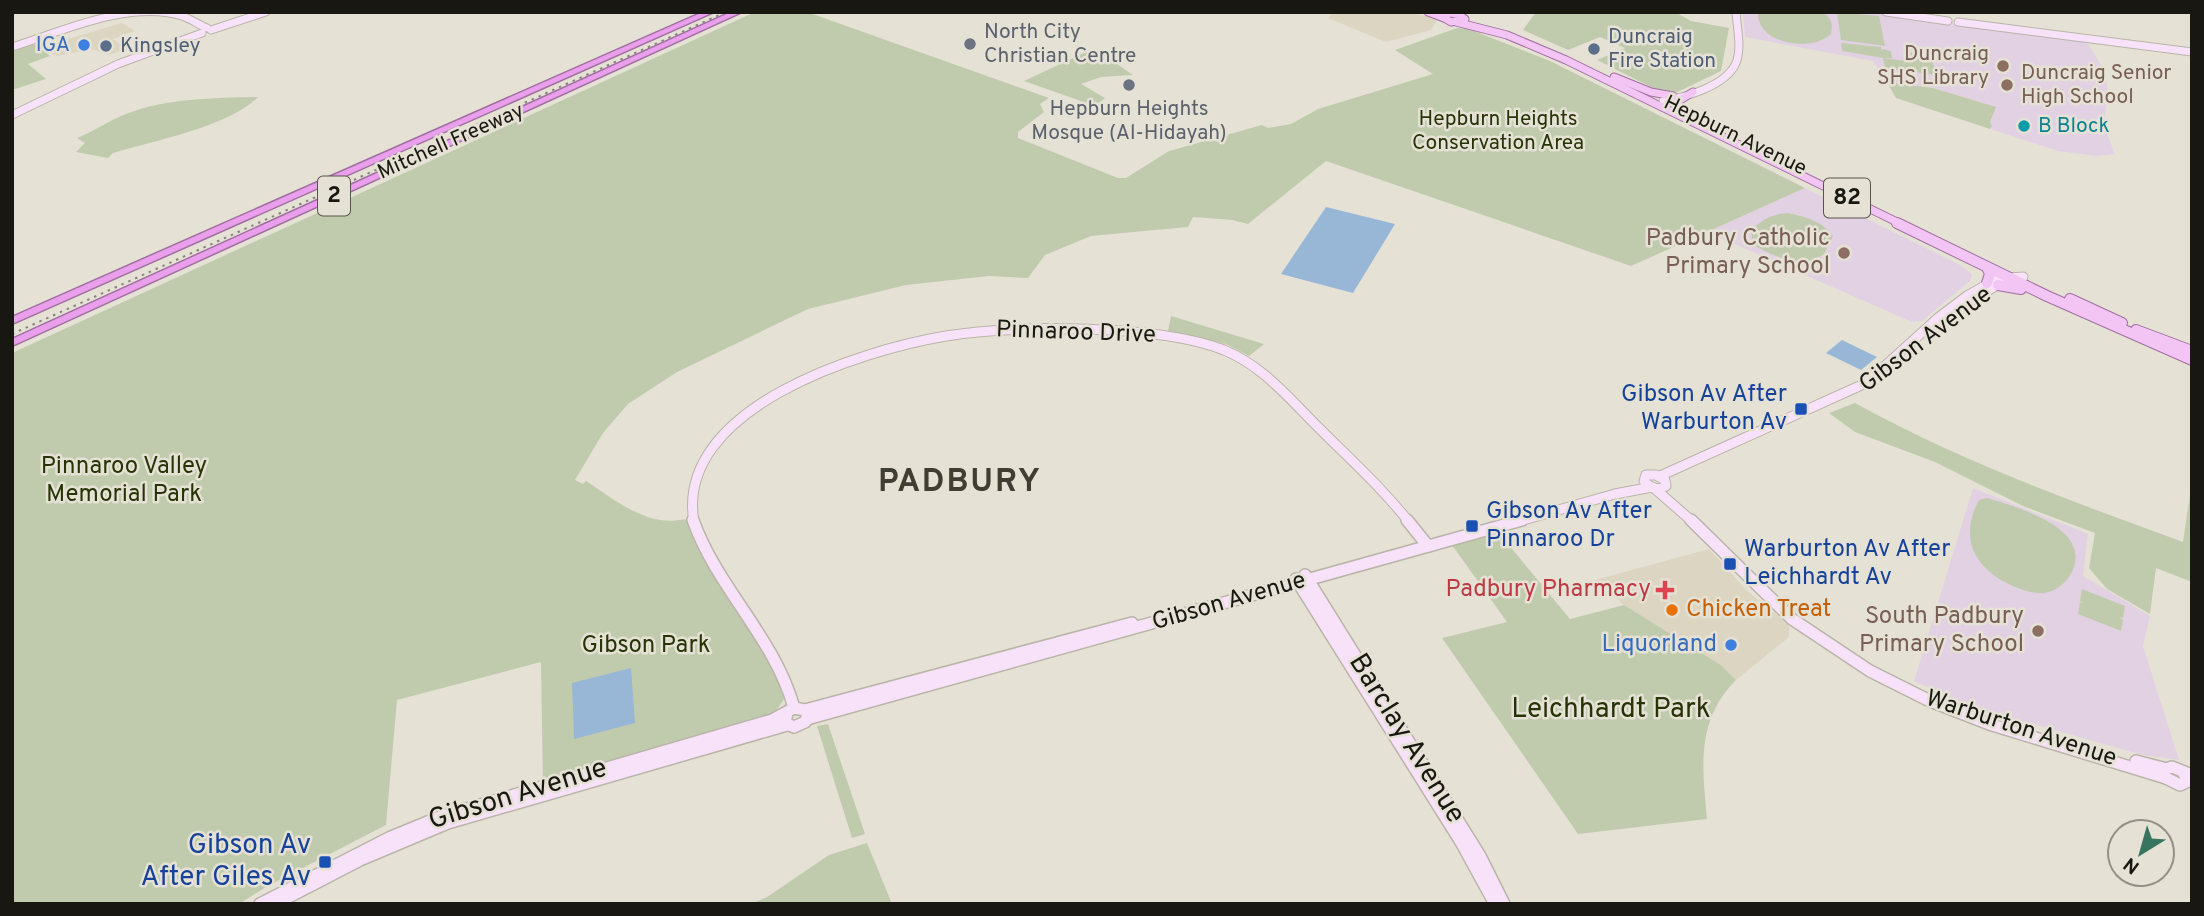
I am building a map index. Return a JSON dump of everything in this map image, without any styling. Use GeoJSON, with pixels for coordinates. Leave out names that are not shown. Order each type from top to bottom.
{"type":"FeatureCollection","features":[{"type":"Feature","properties":{"kind":"highway","name":"Mitchell Freeway"},"geometry":{"type":"LineString","coordinates":[[12,321],[708,12]]}},
{"type":"Feature","properties":{"kind":"highway","name":"Mitchell Freeway"},"geometry":{"type":"LineString","coordinates":[[12,344],[738,12]]}},
{"type":"Feature","properties":{"kind":"highway"},"geometry":{"type":"LineString","coordinates":[[710,25],[745,12]]}},
{"type":"Feature","properties":{"kind":"main road"},"geometry":{"type":"LineString","coordinates":[[1428,12],[1446,14]]}},
{"type":"Feature","properties":{"kind":"main road","name":"Hepburn Avenue"},"geometry":{"type":"LineString","coordinates":[[1446,14],[1521,36],[1576,59],[2006,272],[2047,296],[2192,360]]}},
{"type":"Feature","properties":{"kind":"main road","name":"Hepburn Avenue"},"geometry":{"type":"LineString","coordinates":[[1446,14],[1455,22],[1519,40],[1638,95],[1987,267],[2022,277],[2134,329],[2192,351]]}},
{"type":"Feature","properties":{"kind":"main road"},"geometry":{"type":"LineString","coordinates":[[1455,22],[1465,18]]}},
{"type":"Feature","properties":{"kind":"main road"},"geometry":{"type":"LineString","coordinates":[[1519,40],[1576,59]]}},
{"type":"Feature","properties":{"kind":"main road"},"geometry":{"type":"LineString","coordinates":[[1611,76],[1651,92],[1673,96]]}},
{"type":"Feature","properties":{"kind":"main road"},"geometry":{"type":"LineString","coordinates":[[1676,108],[1677,102],[1693,92]]}},
{"type":"Feature","properties":{"kind":"main road"},"geometry":{"type":"LineString","coordinates":[[1638,95],[1663,101],[1667,107],[1707,129]]}},
{"type":"Feature","properties":{"kind":"main road"},"geometry":{"type":"LineString","coordinates":[[1987,267],[1990,274],[1987,283]]}},
{"type":"Feature","properties":{"kind":"main road"},"geometry":{"type":"LineString","coordinates":[[1998,285],[2047,296]]}},
{"type":"Feature","properties":{"kind":"street"},"geometry":{"type":"LineString","coordinates":[[12,114],[118,64],[204,30],[263,12]]}},
{"type":"Feature","properties":{"kind":"street"},"geometry":{"type":"LineString","coordinates":[[1663,101],[1693,92],[1721,79],[1735,66],[1738,46],[1734,12]]}},
{"type":"Feature","properties":{"kind":"street"},"geometry":{"type":"LineString","coordinates":[[1663,101],[1714,80],[1729,67],[1733,58],[1734,12]]}},
{"type":"Feature","properties":{"kind":"street"},"geometry":{"type":"LineString","coordinates":[[1886,12],[2192,51]]}},
{"type":"Feature","properties":{"kind":"street"},"geometry":{"type":"LineString","coordinates":[[1899,12],[1948,20]]}},
{"type":"Feature","properties":{"kind":"street"},"geometry":{"type":"LineString","coordinates":[[12,48],[133,16],[169,16],[204,30]]}},
{"type":"Feature","properties":{"kind":"street","name":"Gibson Avenue"},"geometry":{"type":"LineString","coordinates":[[1657,483],[1866,383],[1951,307],[2006,272]]}},
{"type":"Feature","properties":{"kind":"street","name":"Gibson Avenue"},"geometry":{"type":"LineString","coordinates":[[260,904],[391,837],[442,816],[796,715],[1657,483],[1872,386],[1961,307],[1998,285],[2006,272]]}},
{"type":"Feature","properties":{"kind":"street","name":"Pinnaroo Drive"},"geometry":{"type":"LineString","coordinates":[[796,715],[782,673],[707,555],[694,528],[691,503],[696,477],[720,436],[757,405],[837,366],[896,346],[973,331],[1034,327],[1154,335],[1213,346],[1257,367],[1282,388],[1390,499],[1426,544]]}},
{"type":"Feature","properties":{"kind":"street","name":"Warburton Avenue"},"geometry":{"type":"LineString","coordinates":[[1657,483],[1792,620],[1870,671],[1930,701],[1989,724],[2164,773],[2172,767],[2188,779]]}},
{"type":"Feature","properties":{"kind":"street","name":"Barclay Avenue"},"geometry":{"type":"LineString","coordinates":[[1301,579],[1466,849],[1495,904]]}},
{"type":"Feature","properties":{"kind":"street","name":"Barclay Avenue"},"geometry":{"type":"LineString","coordinates":[[1301,579],[1480,856],[1504,904]]}},
{"type":"Feature","properties":{"kind":"street","name":"Gibson Avenue"},"geometry":{"type":"LineString","coordinates":[[275,904],[393,845],[466,817],[796,715]]}},
{"type":"Feature","properties":{"kind":"shaded area"},"geometry":{"type":"Polygon","coordinates":[[[1334,12],[1409,12],[1438,19],[1431,30],[1386,42],[1328,18],[1334,12]]]}},
{"type":"Feature","properties":{"kind":"shaded area","name":"Duncraig Senior High School"},"geometry":{"type":"Polygon","coordinates":[[[1743,12],[1870,12],[2086,41],[2103,68],[2108,90],[2104,126],[2115,154],[2097,156],[2058,151],[1990,129],[1992,126],[1989,123],[1995,107],[1933,88],[1887,82],[1873,61],[1745,37],[1743,12]]]}},
{"type":"Feature","properties":{"kind":"shaded area"},"geometry":{"type":"Polygon","coordinates":[[[122,23],[135,31],[113,39],[127,49],[108,55],[92,49],[57,56],[50,52],[64,46],[58,42],[122,23]]]}},
{"type":"Feature","properties":{"kind":"shaded area","name":"Padbury Catholic Primary School"},"geometry":{"type":"Polygon","coordinates":[[[1805,188],[1960,265],[1972,274],[1970,281],[1922,321],[1912,322],[1707,232],[1805,188]]]}},
{"type":"Feature","properties":{"kind":"shaded area","name":"South Padbury Primary School"},"geometry":{"type":"Polygon","coordinates":[[[1973,488],[2088,534],[2083,576],[2150,616],[2143,646],[2179,760],[2143,755],[1965,705],[1914,681],[1973,488]]]}},
{"type":"Feature","properties":{"kind":"shaded area"},"geometry":{"type":"Polygon","coordinates":[[[1709,549],[1746,590],[1789,625],[1789,637],[1736,680],[1721,665],[1624,605],[1595,580],[1709,549]]]}},
{"type":"Feature","properties":{"kind":"green space"},"geometry":{"type":"Polygon","coordinates":[[[755,12],[807,12],[1049,98],[1040,104],[1044,112],[1018,132],[1018,138],[1118,178],[1126,178],[1169,151],[1262,125],[1268,128],[1291,124],[1318,109],[1433,74],[1395,50],[1457,28],[1469,29],[1550,61],[1805,188],[1631,266],[1326,161],[1248,224],[1193,217],[1188,227],[1091,236],[1045,255],[1028,278],[989,276],[906,285],[808,309],[677,372],[628,404],[603,433],[575,480],[583,484],[586,481],[620,504],[645,516],[671,521],[685,519],[768,659],[785,698],[775,712],[543,786],[541,662],[397,700],[386,825],[266,887],[239,904],[12,904],[12,353],[755,12]]]}},
{"type":"Feature","properties":{"kind":"green space"},"geometry":{"type":"Polygon","coordinates":[[[1536,12],[1675,12],[1691,21],[1729,28],[1721,71],[1669,96],[1597,60],[1625,48],[1600,37],[1568,50],[1523,30],[1536,12]]]}},
{"type":"Feature","properties":{"kind":"green space"},"geometry":{"type":"Polygon","coordinates":[[[1758,12],[1822,12],[1831,22],[1831,34],[1811,43],[1787,42],[1766,32],[1760,23],[1758,12]]]}},
{"type":"Feature","properties":{"kind":"green space"},"geometry":{"type":"Polygon","coordinates":[[[1837,12],[1879,16],[1885,46],[1841,40],[1837,12]]]}},
{"type":"Feature","properties":{"kind":"green space"},"geometry":{"type":"Polygon","coordinates":[[[1841,43],[1881,47],[1882,52],[1882,49],[1891,51],[1892,58],[1842,51],[1841,43]]]}},
{"type":"Feature","properties":{"kind":"green space"},"geometry":{"type":"Polygon","coordinates":[[[36,44],[50,56],[28,64],[46,79],[12,90],[12,50],[36,44]]]}},
{"type":"Feature","properties":{"kind":"green space"},"geometry":{"type":"Polygon","coordinates":[[[1086,52],[1110,59],[1133,75],[1101,77],[1081,84],[1105,98],[1095,106],[1024,81],[1086,52]]]}},
{"type":"Feature","properties":{"kind":"green space"},"geometry":{"type":"Polygon","coordinates":[[[1905,52],[1917,53],[1920,63],[1918,53],[1930,55],[1937,75],[1885,68],[1883,58],[1907,61],[1905,52]]]}},
{"type":"Feature","properties":{"kind":"green space"},"geometry":{"type":"Polygon","coordinates":[[[1887,82],[1933,88],[1996,107],[1990,122],[1992,126],[1990,129],[1896,98],[1887,82]]]}},
{"type":"Feature","properties":{"kind":"green space"},"geometry":{"type":"Polygon","coordinates":[[[258,97],[229,116],[210,124],[113,153],[108,158],[76,152],[85,143],[77,138],[120,116],[142,109],[191,100],[258,97]]]}},
{"type":"Feature","properties":{"kind":"green space"},"geometry":{"type":"Polygon","coordinates":[[[1788,213],[1813,220],[1829,231],[1833,236],[1824,254],[1807,261],[1788,260],[1753,245],[1751,231],[1755,227],[1763,220],[1788,213]]]}},
{"type":"Feature","properties":{"kind":"green space"},"geometry":{"type":"Polygon","coordinates":[[[1171,316],[1264,344],[1249,356],[1226,344],[1168,331],[1171,316]]]}},
{"type":"Feature","properties":{"kind":"green space"},"geometry":{"type":"Polygon","coordinates":[[[1855,403],[1975,462],[2183,542],[2192,481],[2192,582],[2156,568],[2150,614],[2107,589],[2089,568],[2095,533],[2023,506],[1935,462],[1855,432],[1829,413],[1855,403]]]}},
{"type":"Feature","properties":{"kind":"green space"},"geometry":{"type":"Polygon","coordinates":[[[1987,498],[2049,522],[2072,543],[2076,557],[2072,572],[2061,586],[2044,593],[2024,590],[2000,579],[1980,562],[1974,551],[1970,528],[1979,500],[1987,498]]]}},
{"type":"Feature","properties":{"kind":"green space","name":"Leichhardt Park"},"geometry":{"type":"Polygon","coordinates":[[[1498,532],[1570,619],[1624,605],[1721,665],[1736,680],[1723,695],[1708,728],[1703,763],[1707,819],[1578,834],[1442,638],[1507,622],[1452,545],[1498,532]]]}},
{"type":"Feature","properties":{"kind":"green space"},"geometry":{"type":"Polygon","coordinates":[[[2082,589],[2125,606],[2123,618],[2119,617],[2123,620],[2121,631],[2078,614],[2080,602],[2084,603],[2080,601],[2082,589]]]}},
{"type":"Feature","properties":{"kind":"green space"},"geometry":{"type":"Polygon","coordinates":[[[828,724],[865,834],[852,838],[817,726],[828,724]]]}},
{"type":"Feature","properties":{"kind":"green space"},"geometry":{"type":"Polygon","coordinates":[[[867,843],[892,904],[751,904],[767,897],[829,855],[867,843]]]}},
{"type":"Feature","properties":{"kind":"water"},"geometry":{"type":"Polygon","coordinates":[[[1326,207],[1395,224],[1353,293],[1281,274],[1326,207]]]}},
{"type":"Feature","properties":{"kind":"water"},"geometry":{"type":"Polygon","coordinates":[[[1842,340],[1877,357],[1861,370],[1826,353],[1842,340]]]}},
{"type":"Feature","properties":{"kind":"water"},"geometry":{"type":"Polygon","coordinates":[[[631,668],[635,723],[574,739],[572,683],[631,668]]]}},
{"type":"Feature","properties":{"kind":"railway"},"geometry":{"type":"LineString","coordinates":[[12,334],[726,12]]}},
{"type":"Feature","properties":{"kind":"place","name":"North City Christian Centre"},"geometry":{"type":"Point","coordinates":[970,44]}},
{"type":"Feature","properties":{"kind":"place","name":"IGA"},"geometry":{"type":"Point","coordinates":[84,45]}},
{"type":"Feature","properties":{"kind":"place","name":"Kingsley"},"geometry":{"type":"Point","coordinates":[106,46]}},
{"type":"Feature","properties":{"kind":"place","name":"Duncraig Fire Station"},"geometry":{"type":"Point","coordinates":[1594,49]}},
{"type":"Feature","properties":{"kind":"place","name":"Duncraig SHS Library"},"geometry":{"type":"Point","coordinates":[2003,66]}},
{"type":"Feature","properties":{"kind":"place","name":"Hepburn Heights Mosque (Al-Hidayah)"},"geometry":{"type":"Point","coordinates":[1129,85]}},
{"type":"Feature","properties":{"kind":"place","name":"Duncraig Senior High School"},"geometry":{"type":"Point","coordinates":[2007,85]}},
{"type":"Feature","properties":{"kind":"place","name":"B Block"},"geometry":{"type":"Point","coordinates":[2024,126]}},
{"type":"Feature","properties":{"kind":"place","name":"Padbury Catholic Primary School"},"geometry":{"type":"Point","coordinates":[1844,253]}},
{"type":"Feature","properties":{"kind":"place","name":"Gibson Av After Warburton Av"},"geometry":{"type":"Point","coordinates":[1801,409]}},
{"type":"Feature","properties":{"kind":"place","name":"Gibson Av After Pinnaroo Dr"},"geometry":{"type":"Point","coordinates":[1472,526]}},
{"type":"Feature","properties":{"kind":"place","name":"Warburton Av After Leichhardt Av"},"geometry":{"type":"Point","coordinates":[1730,564]}},
{"type":"Feature","properties":{"kind":"place","name":"Padbury Pharmacy"},"geometry":{"type":"Point","coordinates":[1665,590]}},
{"type":"Feature","properties":{"kind":"place","name":"Chicken Treat"},"geometry":{"type":"Point","coordinates":[1672,610]}},
{"type":"Feature","properties":{"kind":"place","name":"South Padbury Primary School"},"geometry":{"type":"Point","coordinates":[2038,631]}},
{"type":"Feature","properties":{"kind":"place","name":"Liquorland"},"geometry":{"type":"Point","coordinates":[1731,645]}},
{"type":"Feature","properties":{"kind":"place","name":"Gibson Av After Giles Av"},"geometry":{"type":"Point","coordinates":[325,862]}},
{"type":"Feature","properties":{"kind":"district","name":"PADBURY"},"geometry":{"type":"Point","coordinates":[960,483]}},
{"type":"Feature","properties":{"kind":"park label","name":"Hepburn Heights Conservation Area"},"geometry":{"type":"Point","coordinates":[1498,131]}},
{"type":"Feature","properties":{"kind":"park label","name":"Pinnaroo Valley Memorial Park"},"geometry":{"type":"Point","coordinates":[124,481]}},
{"type":"Feature","properties":{"kind":"park label","name":"Gibson Park"},"geometry":{"type":"Point","coordinates":[646,646]}}]}
